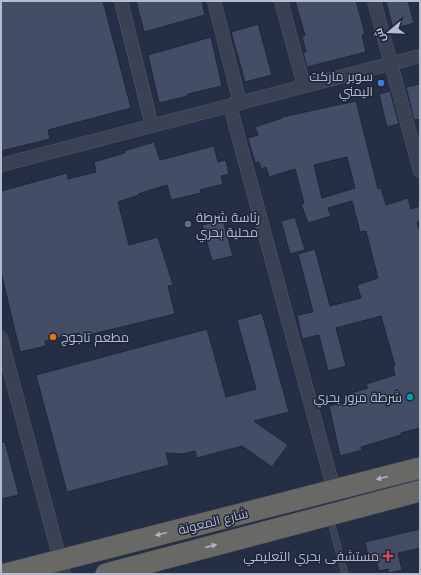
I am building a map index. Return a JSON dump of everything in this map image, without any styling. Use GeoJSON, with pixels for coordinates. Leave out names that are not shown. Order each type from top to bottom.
{"type":"FeatureCollection","features":[{"type":"Feature","properties":{"kind":"highway","name":"شارع المعونة"},"geometry":{"type":"LineString","coordinates":[[6,574],[62,567],[334,490],[420,468]]}},
{"type":"Feature","properties":{"kind":"highway","name":"شارع المعونة"},"geometry":{"type":"LineString","coordinates":[[106,574],[420,491]]}},
{"type":"Feature","properties":{"kind":"street"},"geometry":{"type":"LineString","coordinates":[[121,1],[152,126]]}},
{"type":"Feature","properties":{"kind":"street"},"geometry":{"type":"LineString","coordinates":[[214,1],[235,104],[334,490]]}},
{"type":"Feature","properties":{"kind":"street"},"geometry":{"type":"LineString","coordinates":[[281,1],[304,86]]}},
{"type":"Feature","properties":{"kind":"street"},"geometry":{"type":"LineString","coordinates":[[374,1],[420,171]]}},
{"type":"Feature","properties":{"kind":"street"},"geometry":{"type":"LineString","coordinates":[[1,165],[420,56]]}},
{"type":"Feature","properties":{"kind":"street"},"geometry":{"type":"LineString","coordinates":[[1,338],[62,567]]}},
{"type":"Feature","properties":{"kind":"lane"},"geometry":{"type":"LineString","coordinates":[[329,515],[344,574]]}},
{"type":"Feature","properties":{"kind":"building"},"geometry":{"type":"Polygon","coordinates":[[[1,1],[103,1],[131,108],[48,130],[50,139],[1,151],[1,1]]]}},
{"type":"Feature","properties":{"kind":"building"},"geometry":{"type":"Polygon","coordinates":[[[136,1],[202,1],[205,15],[144,32],[136,1]]]}},
{"type":"Feature","properties":{"kind":"building"},"geometry":{"type":"Polygon","coordinates":[[[295,1],[356,1],[365,34],[362,35],[366,52],[307,67],[303,53],[306,52],[302,36],[305,35],[295,1]]]}},
{"type":"Feature","properties":{"kind":"building"},"geometry":{"type":"Polygon","coordinates":[[[386,1],[408,1],[414,23],[393,29],[386,1]]]}},
{"type":"Feature","properties":{"kind":"building"},"geometry":{"type":"Polygon","coordinates":[[[258,24],[272,75],[245,82],[231,32],[258,24]]]}},
{"type":"Feature","properties":{"kind":"building"},"geometry":{"type":"Polygon","coordinates":[[[211,37],[222,86],[159,103],[148,55],[211,37]]]}},
{"type":"Feature","properties":{"kind":"building"},"geometry":{"type":"Polygon","coordinates":[[[420,84],[420,119],[414,120],[406,87],[420,84]]]}},
{"type":"Feature","properties":{"kind":"building"},"geometry":{"type":"Polygon","coordinates":[[[390,91],[399,124],[387,127],[379,94],[390,91]]]}},
{"type":"Feature","properties":{"kind":"building"},"geometry":{"type":"Polygon","coordinates":[[[356,101],[378,189],[381,188],[386,205],[408,198],[411,209],[420,206],[420,221],[417,222],[420,233],[420,428],[361,447],[362,450],[340,456],[329,406],[350,401],[348,394],[368,388],[366,384],[395,375],[393,366],[395,366],[381,316],[336,328],[346,366],[328,371],[319,335],[302,339],[297,315],[313,312],[298,254],[315,249],[330,306],[361,298],[357,285],[378,278],[366,231],[360,232],[352,201],[328,208],[331,216],[308,223],[301,204],[304,203],[295,169],[269,177],[266,167],[261,169],[259,162],[255,163],[248,138],[258,135],[255,127],[282,117],[356,101]],[[347,157],[314,165],[322,198],[355,188],[347,157]]]}},
{"type":"Feature","properties":{"kind":"building"},"geometry":{"type":"Polygon","coordinates":[[[154,142],[160,160],[214,146],[218,162],[226,160],[229,174],[221,176],[223,184],[200,190],[201,193],[171,200],[167,185],[118,202],[129,245],[158,237],[173,285],[168,286],[175,314],[80,337],[79,333],[45,341],[46,346],[20,352],[1,272],[1,191],[67,173],[68,179],[96,172],[94,162],[125,153],[124,151],[154,142]]]}},
{"type":"Feature","properties":{"kind":"building"},"geometry":{"type":"Polygon","coordinates":[[[295,217],[305,250],[290,254],[281,221],[295,217]]]}},
{"type":"Feature","properties":{"kind":"building"},"geometry":{"type":"Polygon","coordinates":[[[223,220],[233,256],[212,261],[202,225],[223,220]]]}},
{"type":"Feature","properties":{"kind":"building"},"geometry":{"type":"Polygon","coordinates":[[[262,313],[289,412],[254,421],[288,445],[272,467],[242,446],[197,458],[195,451],[184,454],[166,453],[169,465],[67,492],[36,375],[207,329],[226,397],[256,389],[237,320],[262,313]]]}},
{"type":"Feature","properties":{"kind":"building"},"geometry":{"type":"Polygon","coordinates":[[[5,442],[19,495],[1,499],[1,443],[5,442]]]}},
{"type":"Feature","properties":{"kind":"building"},"geometry":{"type":"Polygon","coordinates":[[[420,529],[420,548],[398,553],[402,570],[389,573],[388,569],[379,571],[377,563],[370,564],[365,542],[420,529]]]}},
{"type":"Feature","properties":{"kind":"place","name":"سوبر ماركت اليمني"},"geometry":{"type":"Point","coordinates":[381,83]}},
{"type":"Feature","properties":{"kind":"place","name":"رئاسة شرطة محلية بحري"},"geometry":{"type":"Point","coordinates":[188,224]}},
{"type":"Feature","properties":{"kind":"place","name":"مطعم تاجوج"},"geometry":{"type":"Point","coordinates":[53,337]}},
{"type":"Feature","properties":{"kind":"place","name":"شرطة مرور بحري"},"geometry":{"type":"Point","coordinates":[410,397]}},
{"type":"Feature","properties":{"kind":"place","name":"مستشفى بحري التعليمي"},"geometry":{"type":"Point","coordinates":[388,556]}}]}
